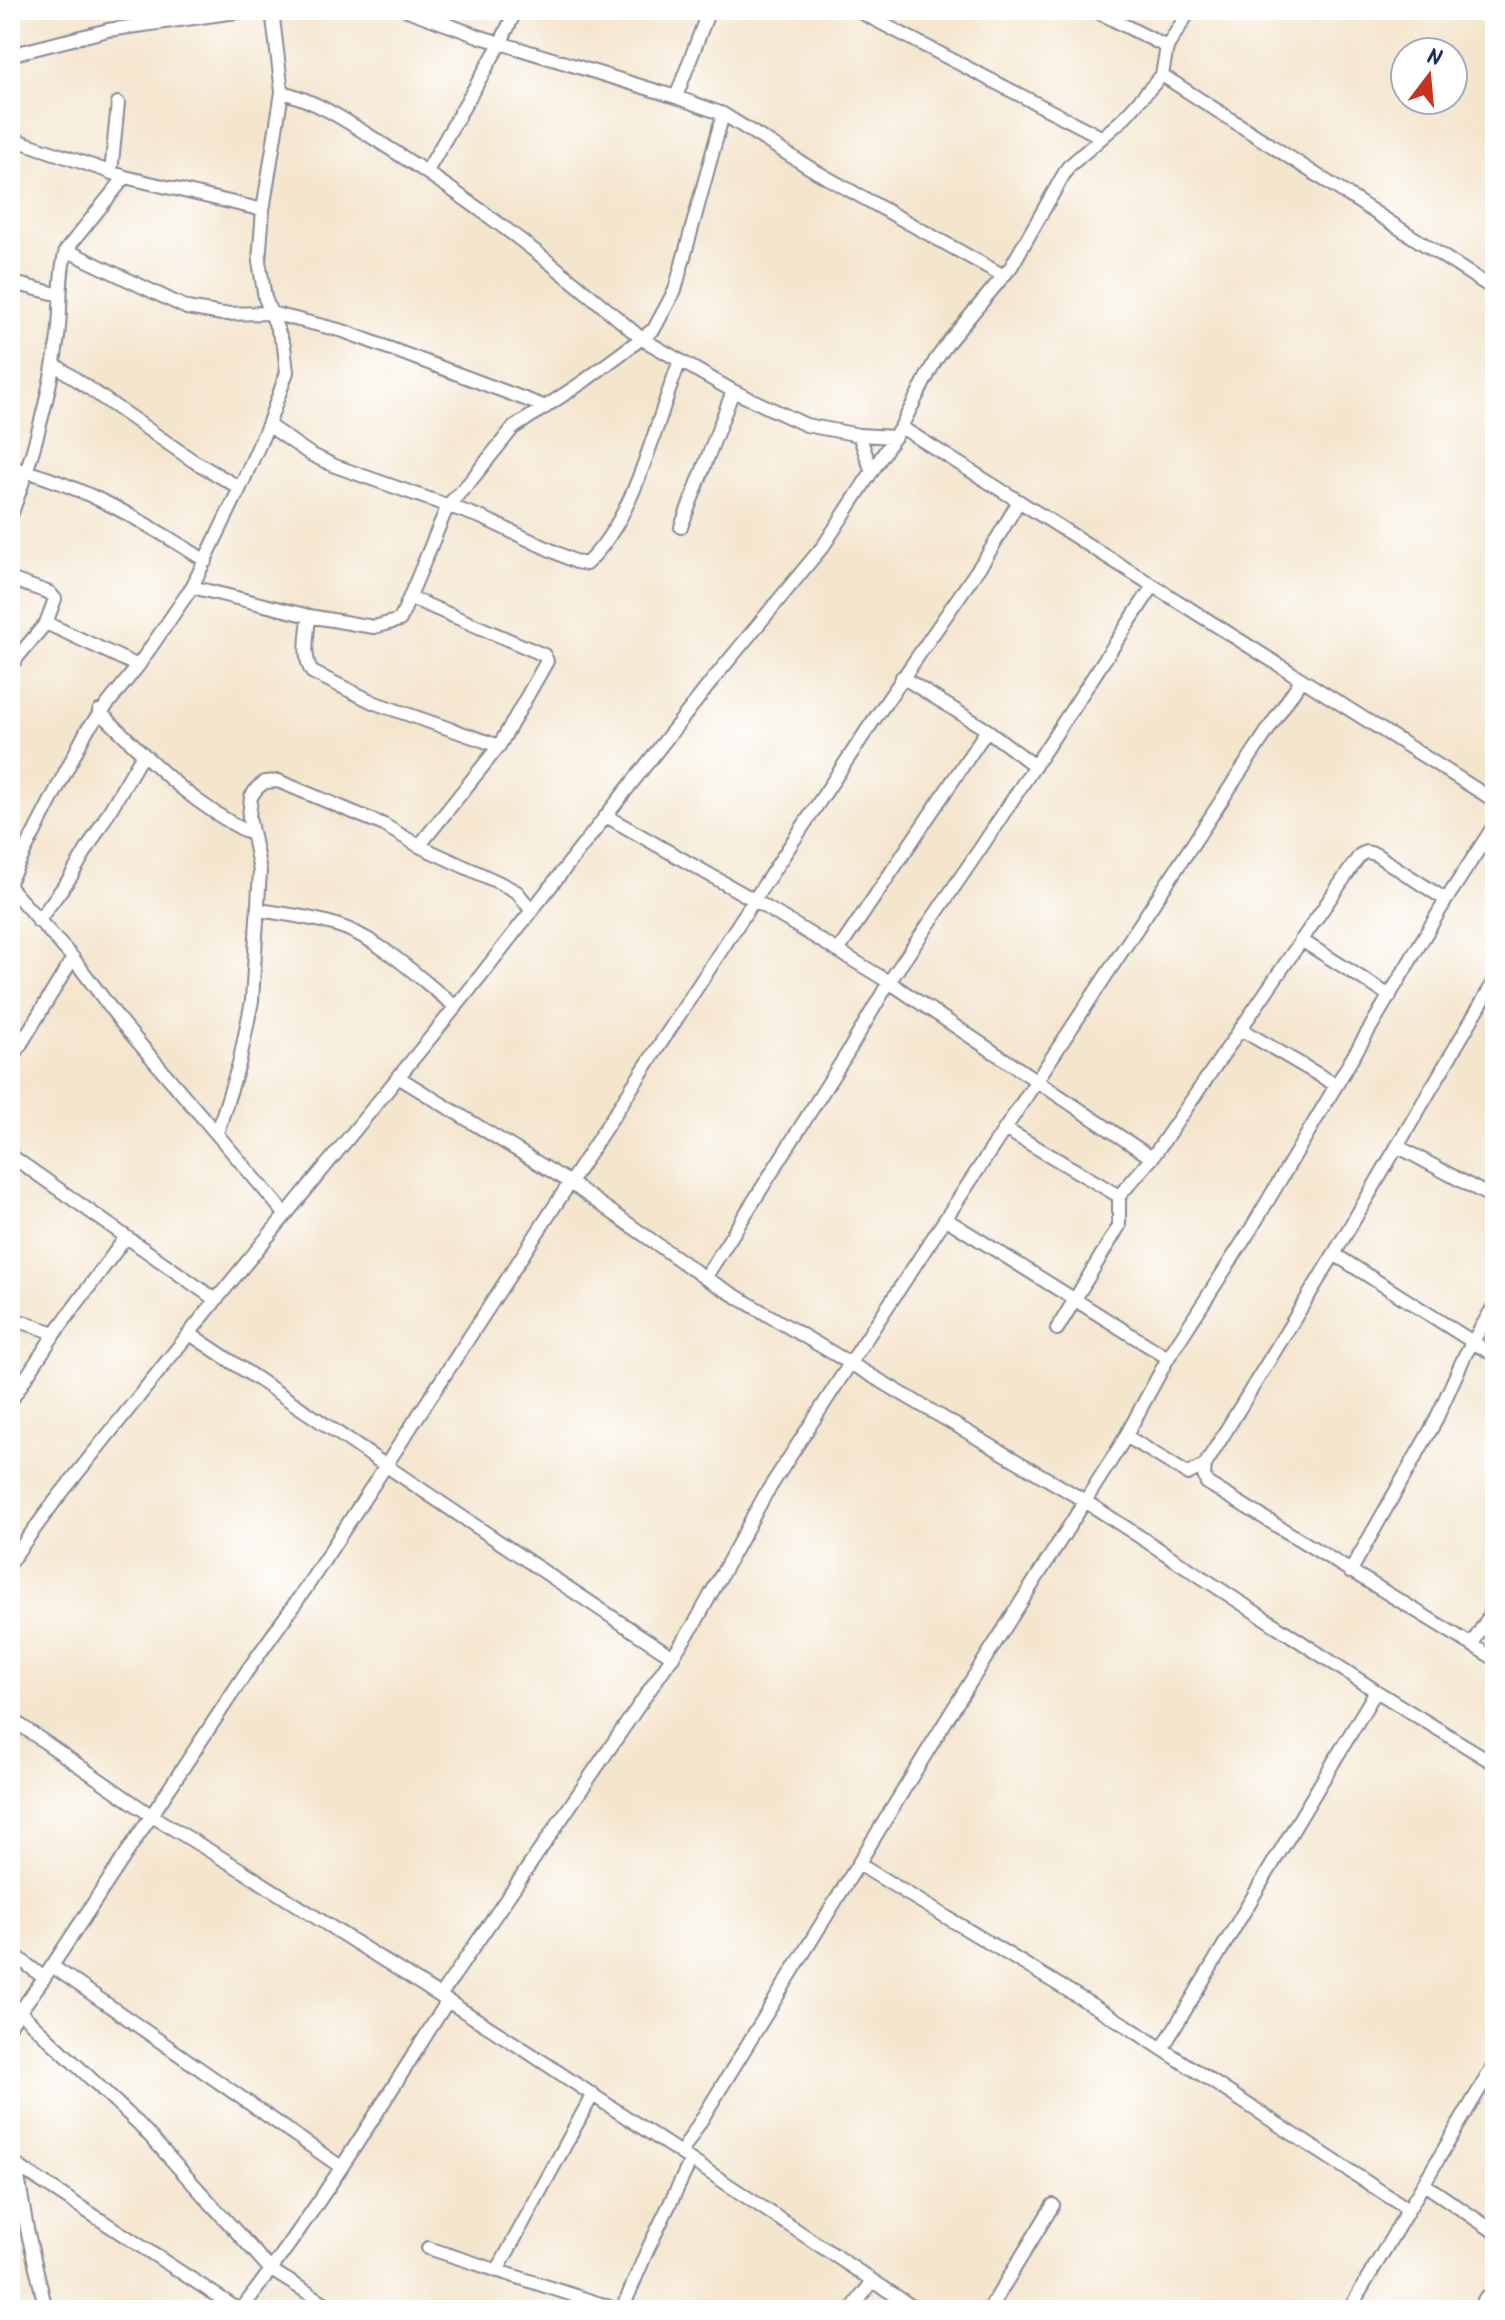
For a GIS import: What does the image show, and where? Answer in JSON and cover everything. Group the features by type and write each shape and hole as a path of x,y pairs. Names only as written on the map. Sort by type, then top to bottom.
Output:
{"street":[{"path":"10,880 75,749 99,711 138,666 192,587 268,425 287,372 284,346 265,298 259,261 263,210 282,92 272,10"},
{"path":"407,10 723,114 828,178 1004,276"},
{"path":"427,171 516,10"},
{"path":"676,97 709,10"},
{"path":"1094,10 1167,47"},
{"path":"10,1562 55,1501 456,1007 715,677 824,545 898,432 942,351 1004,276 1068,167 1122,120 1162,75 1167,47 1190,10"},
{"path":"10,55 108,30 241,11"},
{"path":"862,12 1101,137"},
{"path":"1162,75 1495,290"},
{"path":"282,92 307,98 427,171 550,262 642,339 733,391 806,425 859,435 898,432 1019,501 1495,801"},
{"path":"111,173 118,103"},
{"path":"192,587 309,616 374,627 400,620 448,505 513,428 654,329 675,290 723,114"},
{"path":"10,138 125,177 263,210"},
{"path":"10,518 28,471 54,364 66,250 125,177"},
{"path":"66,250 187,308 222,314 271,313 343,331 546,407"},
{"path":"10,282 60,295"},
{"path":"268,425 310,454 335,466 483,518 586,564 596,555 625,511 680,361"},
{"path":"54,364 192,460 240,488"},
{"path":"681,527 733,391"},
{"path":"859,435 872,472"},
{"path":"10,467 28,471 130,513 206,561"},
{"path":"10,2025 387,1465 754,900 902,677 987,556 1019,501"},
{"path":"10,579 54,595 46,623 10,666"},
{"path":"705,1278 889,982 1153,586"},
{"path":"411,598 546,658 499,746 419,846"},
{"path":"309,616 306,652 307,665 312,672 375,703 499,746"},
{"path":"46,623 138,666"},
{"path":"902,677 987,730 1035,766"},
{"path":"13,2163 240,2310 341,2167 444,1999 694,1625 765,1495 1301,680"},
{"path":"99,711 172,783 201,805 253,835"},
{"path":"838,951 987,730"},
{"path":"38,921 70,878 143,754"},
{"path":"217,1133 247,1032 260,871 249,817 251,797 265,782 278,781 384,825 419,846 517,892 532,911"},
{"path":"606,816 754,900 889,982 1152,1158"},
{"path":"428,2248 620,2310 686,2156 720,2086 1126,1436 1168,1358 1251,1229 1446,900 1495,824"},
{"path":"1057,1329 1119,1226 1119,1196 1152,1158 1360,855 1366,852 1375,854 1446,900"},
{"path":"10,888 73,958 121,1022 286,1215"},
{"path":"259,910 334,924 353,932 377,946 456,1007"},
{"path":"1301,940 1390,996"},
{"path":"10,1062 73,958"},
{"path":"1495,980 1334,1254 1205,1465 1204,1475 1207,1483 1495,1659"},
{"path":"1242,1030 1336,1085"},
{"path":"398,1077 569,1182 705,1278 1085,1501 1376,1691 1495,1764"},
{"path":"1005,1129 1119,1196"},
{"path":"1397,1146 1495,1199"},
{"path":"10,1155 216,1300"},
{"path":"946,1219 1168,1358"},
{"path":"10,1402 55,1333 126,1237"},
{"path":"1334,1254 1495,1356"},
{"path":"1350,1572 1434,1424 1472,1342 1495,1304"},
{"path":"10,1318 55,1333"},
{"path":"190,1334 673,1657"},
{"path":"1126,1436 1188,1474 1205,1465"},
{"path":"1472,1644 1495,1607"},
{"path":"1162,2049 1376,1691"},
{"path":"10,1718 152,1816 255,1878 593,2094 917,2310"},
{"path":"860,1865 1162,2049 1408,2209"},
{"path":"10,1951 44,1978"},
{"path":"52,1966 341,2167"},
{"path":"20,2012 139,2124 271,2270 336,2310"},
{"path":"1349,2310 1495,2063"},
{"path":"497,2271 593,2094"},
{"path":"13,2163 46,2310"},
{"path":"1424,2184 1495,2232"},
{"path":"989,2310 1053,2205"},
{"path":"851,2310 873,2281"},
{"path":"1478,2310 1486,2297"}]}
